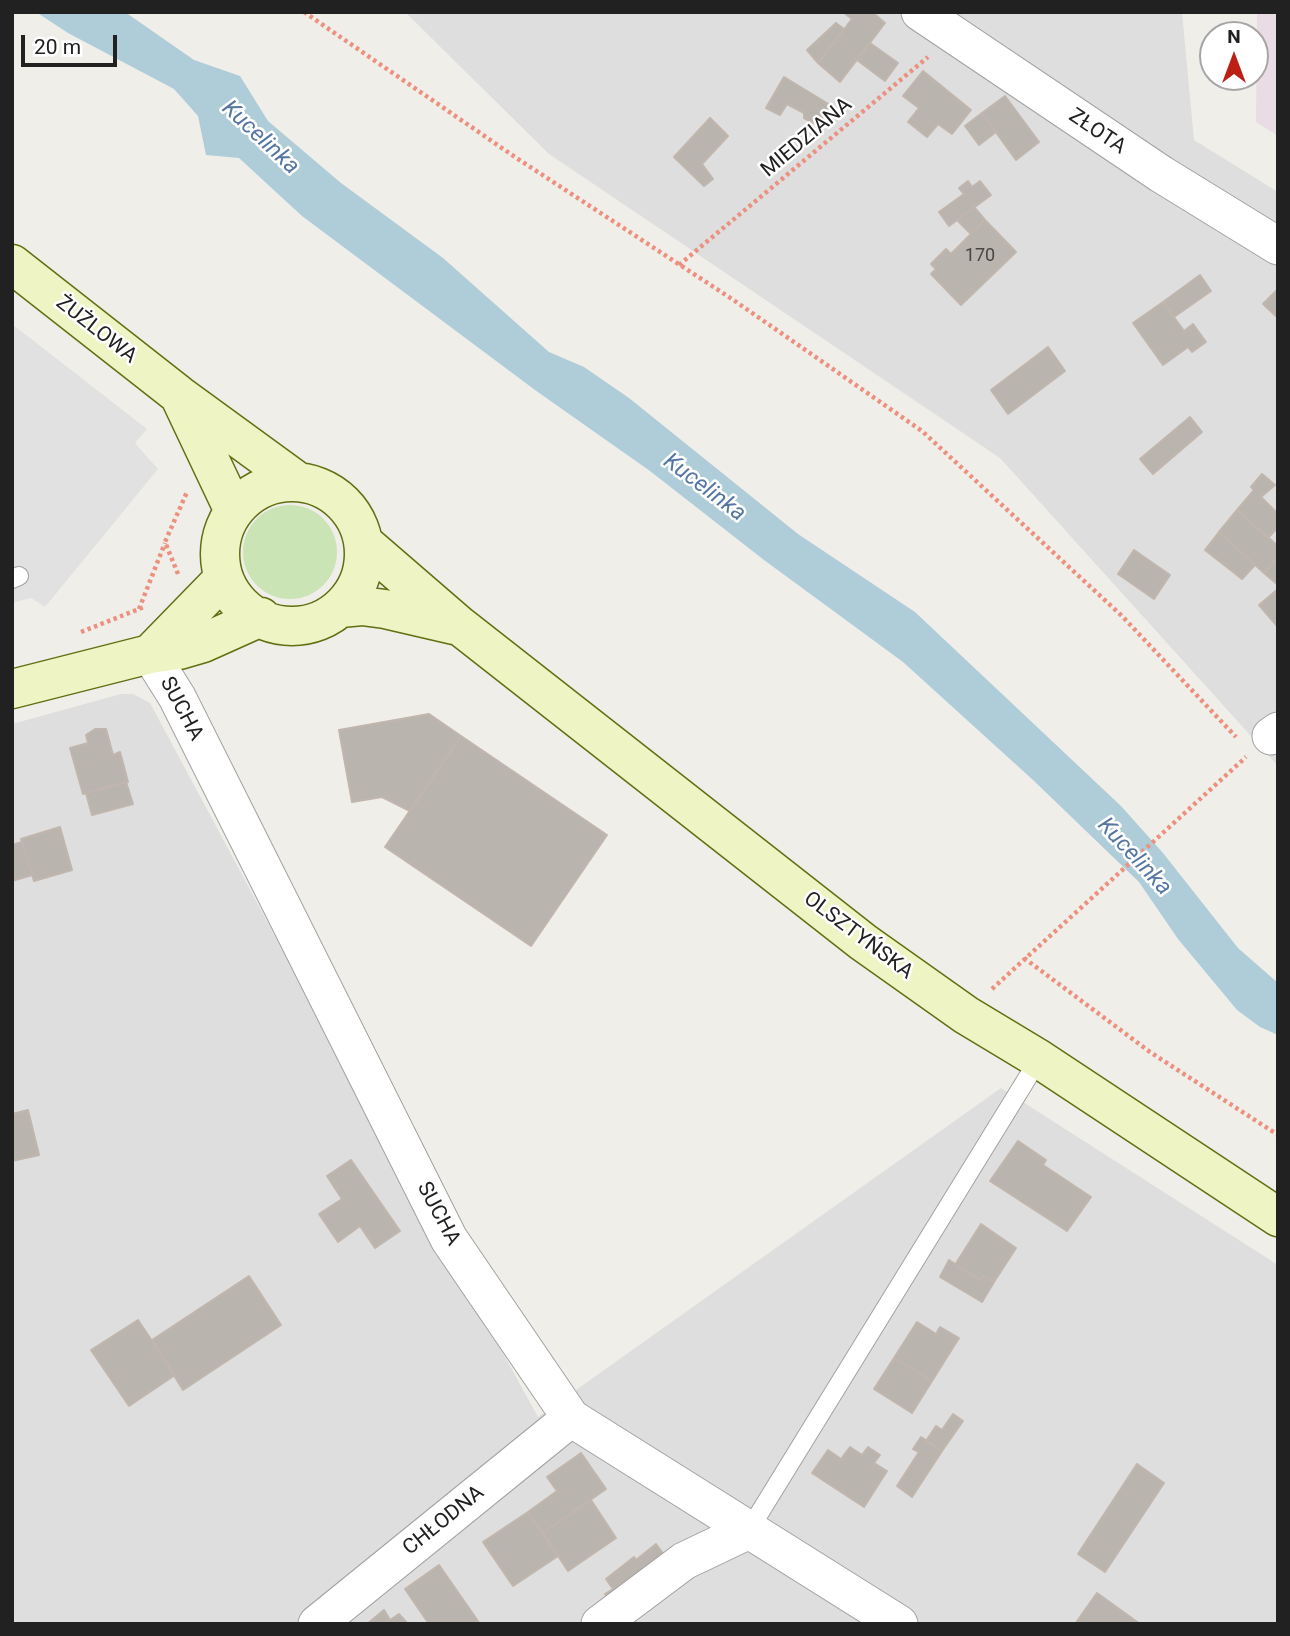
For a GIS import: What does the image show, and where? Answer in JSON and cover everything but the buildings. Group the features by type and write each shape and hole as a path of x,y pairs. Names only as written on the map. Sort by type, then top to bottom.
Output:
{"street":[{"name":"ZŁOTA","path":"920,12 1161,174 1278,246"},
{"name":"ŻUŻLOWA","path":"12,264 179,395 297,481"},
{"name":"ŻUŻLOWA","path":"179,395 234,511"},
{"path":"12,689 150,653 179,650 270,628 274,623 297,625 320,620 332,621 355,589 363,567 364,543 356,520 341,501 321,487 297,481 273,484 251,494 234,511 223,533 219,555 224,578 235,598 270,628"},
{"name":"OLSZTYŃSKA","path":"364,543 460,626 833,918 966,1014 1278,1217"},
{"path":"150,653 224,578"},
{"name":"OLSZTYŃSKA","path":"332,621 362,606 460,626"},
{"name":"SUCHA","path":"150,653 177,697 449,1239 571,1418 899,1624"},
{"name":"CHŁODNA","path":"317,1624 571,1418"},
{"path":"600,1624 684,1561 749,1530"}],"lane":[{"path":"749,1530 1039,1059"}],"path":[{"path":"304,12 922,431 1122,616 1264,737"},
{"name":"MIEDZIANA","path":"680,265 954,35"},
{"path":"139,609 191,481"},
{"path":"165,542 178,576"},
{"path":"80,632 149,605"},
{"path":"270,628 307,638 332,621"},
{"path":"966,1014 1239,763"},
{"path":"1024,958 1150,1052 1278,1135"}],"shaded area":[{"path":"405,12 1182,12 1194,140 1278,192 1278,766 1000,458 549,154"},
{"path":"1257,12 1278,12 1278,136 1256,122 1256,91 1269,91 1269,21 1257,21"},
{"path":"12,324 147,429 135,443 158,469 45,607 31,598 12,603"},
{"path":"121,694 133,694 150,703 538,1417 1001,1088 1278,1265 1278,1624 12,1624 12,724"}],"green space":[{"path":"290,505 308,508 324,518 334,534 337,552 334,570 324,586 308,596 290,599 272,596 256,586 246,570 243,552 246,534 256,518 272,508"}],"water":[{"name":"Kucelinka","path":"36,12 125,12 194,60 240,76 268,121 341,183 443,258 549,352 584,367 629,398 798,534 915,612 1121,806 1163,853 1238,948 1278,983 1278,1035 1260,1027 1237,1010 1178,939 1139,882 1033,780 903,662 764,560 650,471 535,390 302,216 239,158 206,155 198,116 174,89 68,33"}]}
